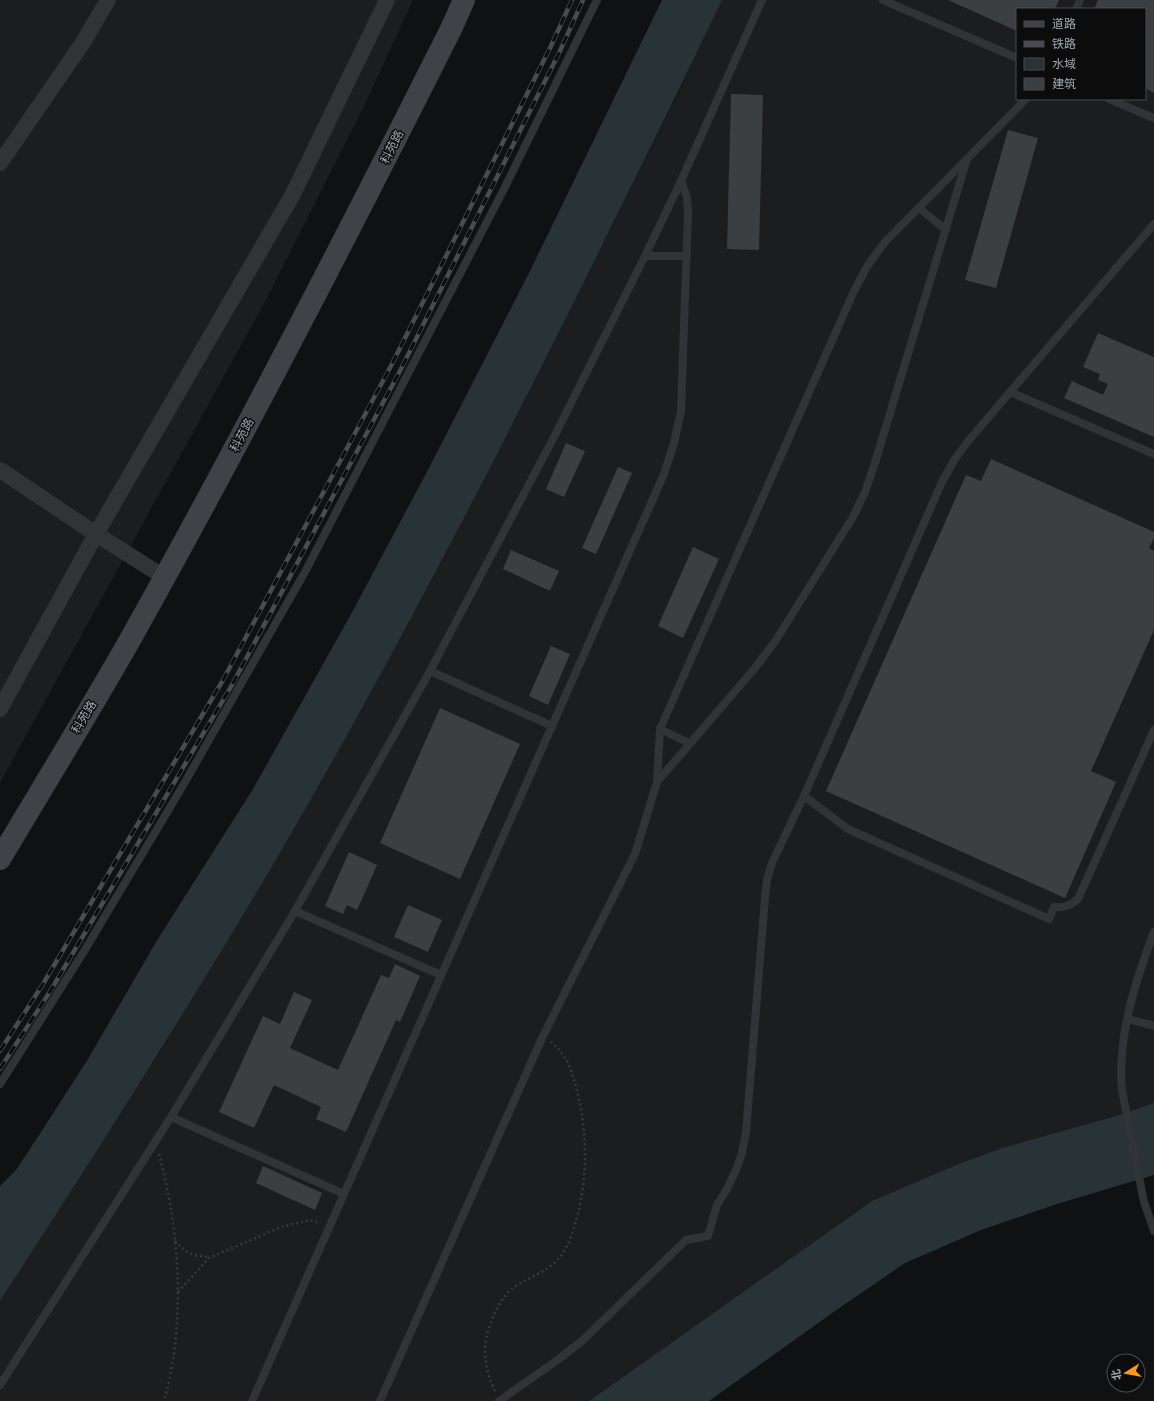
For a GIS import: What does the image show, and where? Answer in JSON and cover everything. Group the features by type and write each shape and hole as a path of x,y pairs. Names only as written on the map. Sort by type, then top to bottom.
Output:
{"street":[{"path":"0,162 82,44 108,0"},
{"path":"0,709 96,534 293,194 387,0"},
{"name":"科苑路","path":"0,859 126,646 159,573 236,419 334,232 439,23 449,0"},
{"name":"科苑路","path":"0,832 118,633 159,573 244,432 349,232 451,29 464,0"},
{"path":"0,470 96,534 159,573"}],"lane":[{"path":"0,1084 87,946 181,789 305,572 503,191 597,0"},
{"path":"0,1385 171,1116 295,911 430,672 554,437 645,256 762,0"},
{"path":"883,0 1016,58"},
{"path":"380,1401 543,1036 635,854 657,782 660,729 854,291 868,265 885,242 1025,100"},
{"path":"1111,100 1154,118"},
{"path":"657,782 689,743 756,668 776,640 853,517 865,492 874,466 967,159"},
{"path":"252,1401 664,474 674,443 681,411 688,213 681,180"},
{"path":"919,208 945,229"},
{"path":"498,1398 559,1359 583,1340 686,1240 708,1236 717,1204 727,1189 736,1170 742,1153 746,1132 767,880 772,863 804,796 942,482 955,459 969,440 1154,224"},
{"path":"645,256 687,256"},
{"path":"1010,392 1154,454"},
{"path":"430,672 552,726"},
{"path":"660,729 689,743"},
{"path":"804,796 848,829 1049,919 1054,907 1064,908 1071,905 1078,899 1154,730"},
{"path":"295,911 441,975"},
{"path":"1154,932 1141,968 1128,1019 1121,1075 1122,1092 1144,1202 1154,1231"},
{"path":"1128,1019 1154,1026"},
{"path":"171,1116 344,1194"}],"path":[{"path":"498,1398 486,1366 485,1352 487,1336 495,1313 502,1299 512,1289 549,1268 560,1257 569,1242 579,1211 585,1179 583,1127 578,1096 572,1073 566,1059 557,1047 543,1036"},
{"path":"155,1141 168,1194 174,1240 178,1292 173,1356 164,1401"},
{"path":"178,1292 209,1258 266,1233 302,1221 315,1221 330,1226"},
{"path":"174,1240 191,1255 209,1258"}],"shaded area":[{"path":"0,0 413,0 365,104 266,300 0,783"},
{"path":"722,0 1154,0 1154,1105 981,1155 872,1201 589,1401 0,1401 0,1301 159,1053 251,901 340,748 440,565 535,380 675,99"}],"water":[{"path":"662,0 722,0 525,399 435,574 373,689 301,817 218,957 132,1096 0,1301 0,1186 16,1170 88,1059 156,942 253,789 350,616 430,466 530,271"},
{"path":"1154,1103 1154,1175 1057,1204 981,1230 905,1263 709,1401 589,1401 872,1201 961,1163 1002,1148 1126,1113"}],"building":[{"path":"948,0 1059,0 1055,8 1016,8 1016,31"},
{"path":"1098,0 1154,0 1154,93 1146,89 1146,8 1094,8"},
{"path":"731,94 763,95 759,250 727,249"},
{"path":"1008,130 1038,138 996,288 965,280"},
{"path":"1098,333 1154,357 1154,437 1064,398 1072,381 1103,395 1108,384 1098,380 1100,374 1083,367"},
{"path":"566,443 585,451 564,497 546,489"},
{"path":"991,459 1154,532 1154,538 1149,548 1154,551 1154,630 1091,771 1116,782 1065,898 826,791 966,475 981,481"},
{"path":"618,467 632,473 596,554 582,548"},
{"path":"693,547 719,559 683,638 658,626"},
{"path":"511,550 559,571 550,591 503,569"},
{"path":"551,646 570,654 548,705 529,696"},
{"path":"440,708 520,744 460,879 380,843"},
{"path":"349,852 377,865 357,910 347,905 343,914 325,906"},
{"path":"408,905 442,920 428,952 394,937"},
{"path":"395,964 420,976 400,1022 396,1020 346,1132 316,1119 321,1107 274,1085 254,1128 219,1112 263,1016 280,1024 294,992 312,1000 290,1048 338,1070 381,975 389,978"},
{"path":"263,1166 322,1193 315,1210 256,1183"}],"railway":[{"path":"0,1051 43,984 223,680 392,364 551,46 572,0"},
{"path":"0,1069 51,990 232,685 401,369 560,51 583,0"}]}
